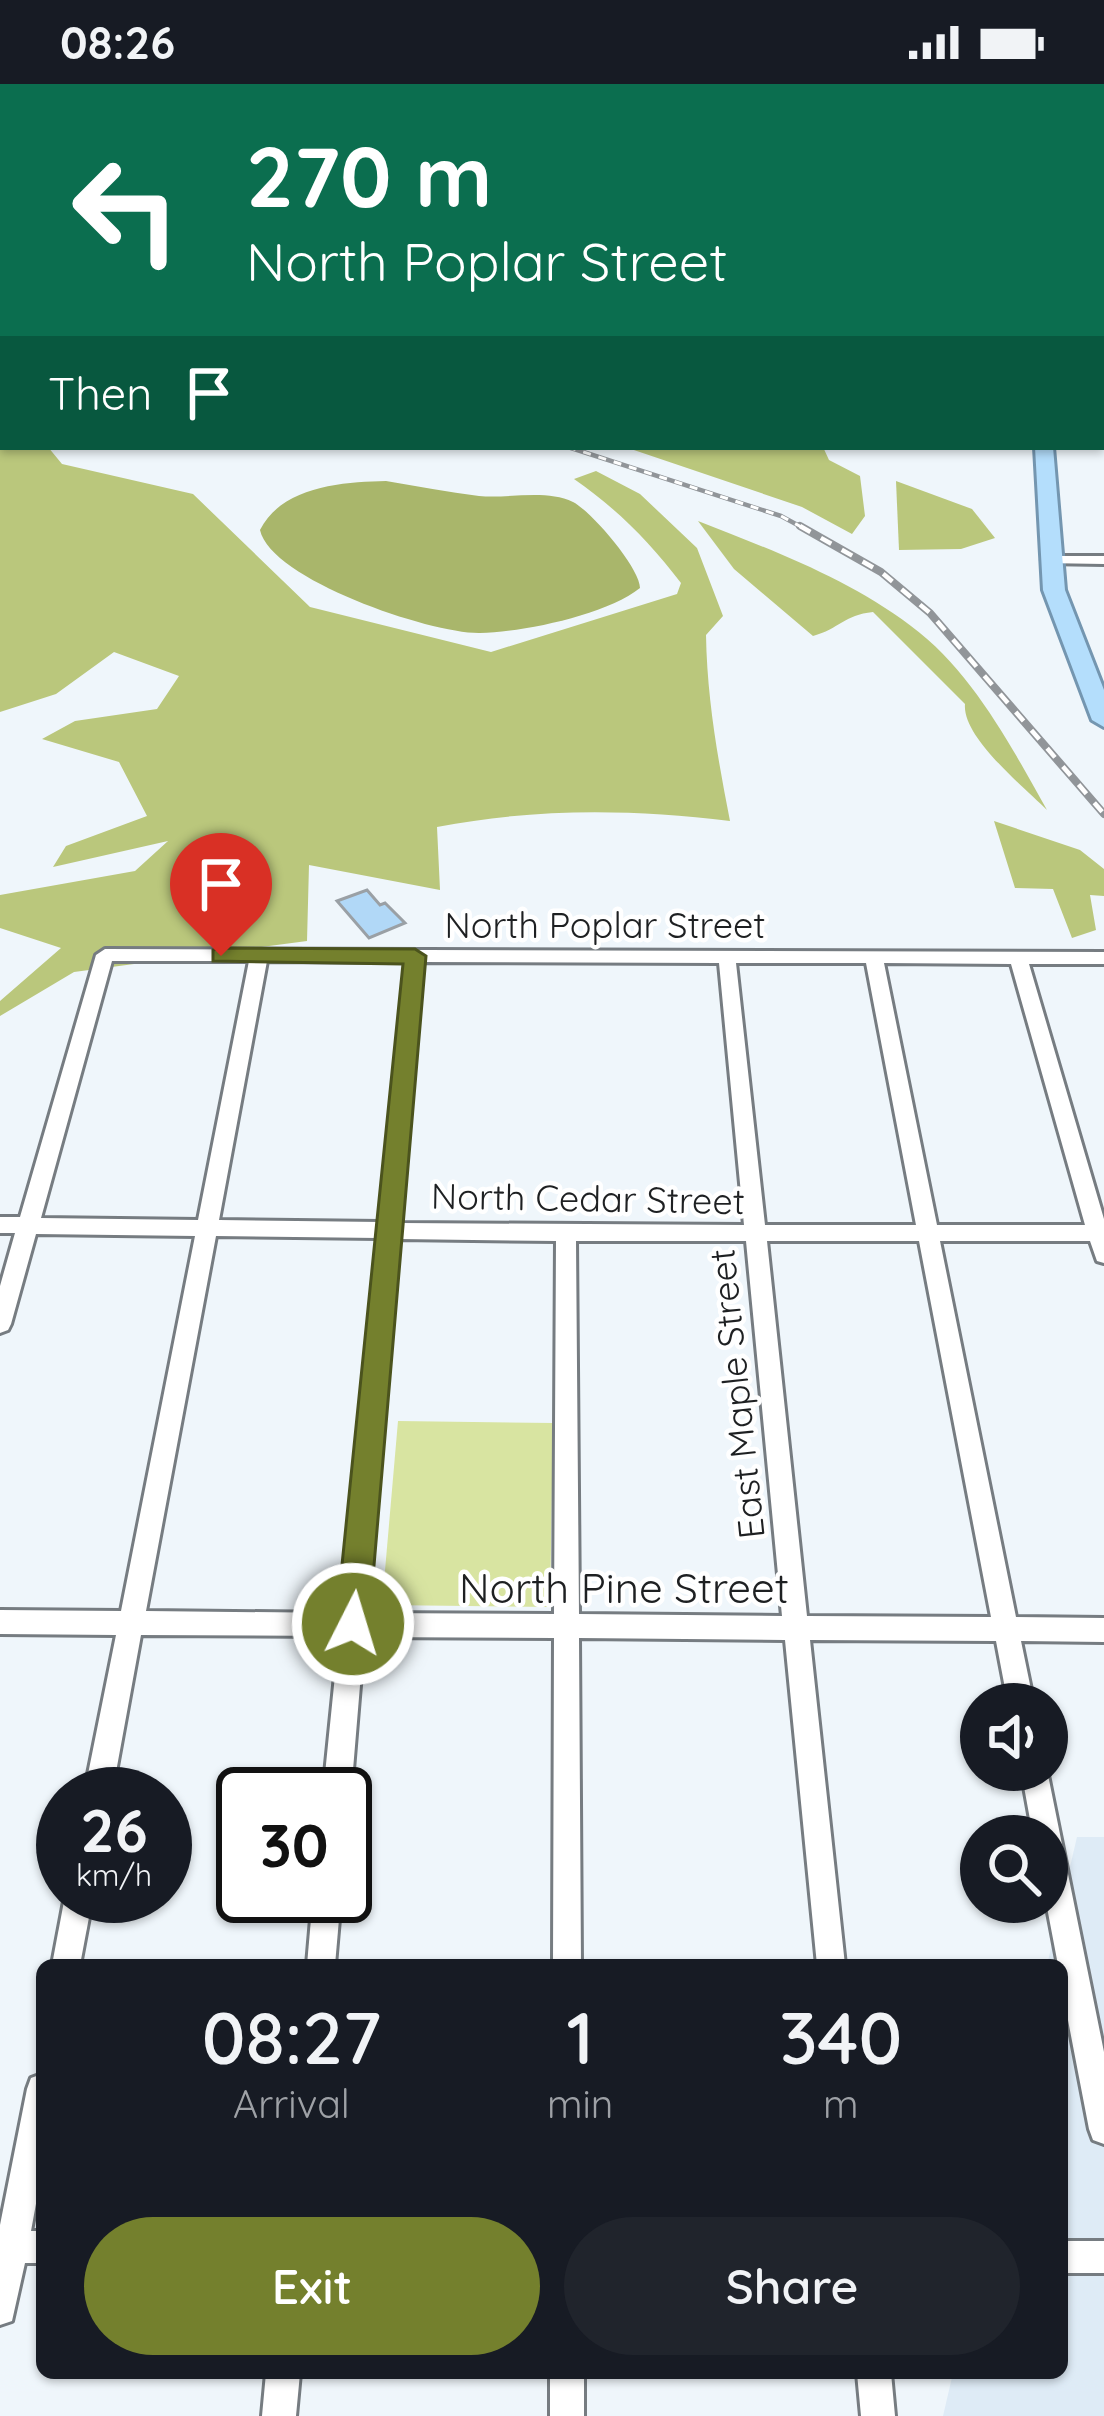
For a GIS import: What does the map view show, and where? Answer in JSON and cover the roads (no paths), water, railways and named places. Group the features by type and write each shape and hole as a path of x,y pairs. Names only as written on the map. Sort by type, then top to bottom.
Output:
{"highway":[{"path":"1044,450 1048,560 1054,590 1104,720"}],"street":[{"path":"1048,560 1104,560"},
{"name":"North Poplar Street","path":"30,1225 105,955 1104,958"},
{"path":"103,1767 259,956"},
{"path":"340,1767 415,956"},
{"name":"East Maple Street","path":"727,958 830,1959"},
{"path":"874,959 1017,1683"},
{"path":"1019,959 1102,1240"},
{"name":"North Cedar Street","path":"0,1225 928,1233 1102,1240"},
{"path":"0,1324 30,1225"},
{"path":"566,1233 567,1959"},
{"name":"North Pine Street","path":"0,1622 1104,1630"},
{"path":"1038,1791 1104,2129"},
{"path":"67,1959 74,1923"},
{"path":"322,1959 325,1923"},
{"path":"0,2309 18,2247 36,2128"},
{"path":"1068,2257 1104,2257"},
{"path":"279,2416 282,2379"},
{"path":"567,2379 568,2416"},
{"path":"875,2379 878,2416"}],"railway":[{"path":"577,450 781,516 805,529"},
{"path":"800,526 881,572 930,613 1104,814"}]}
